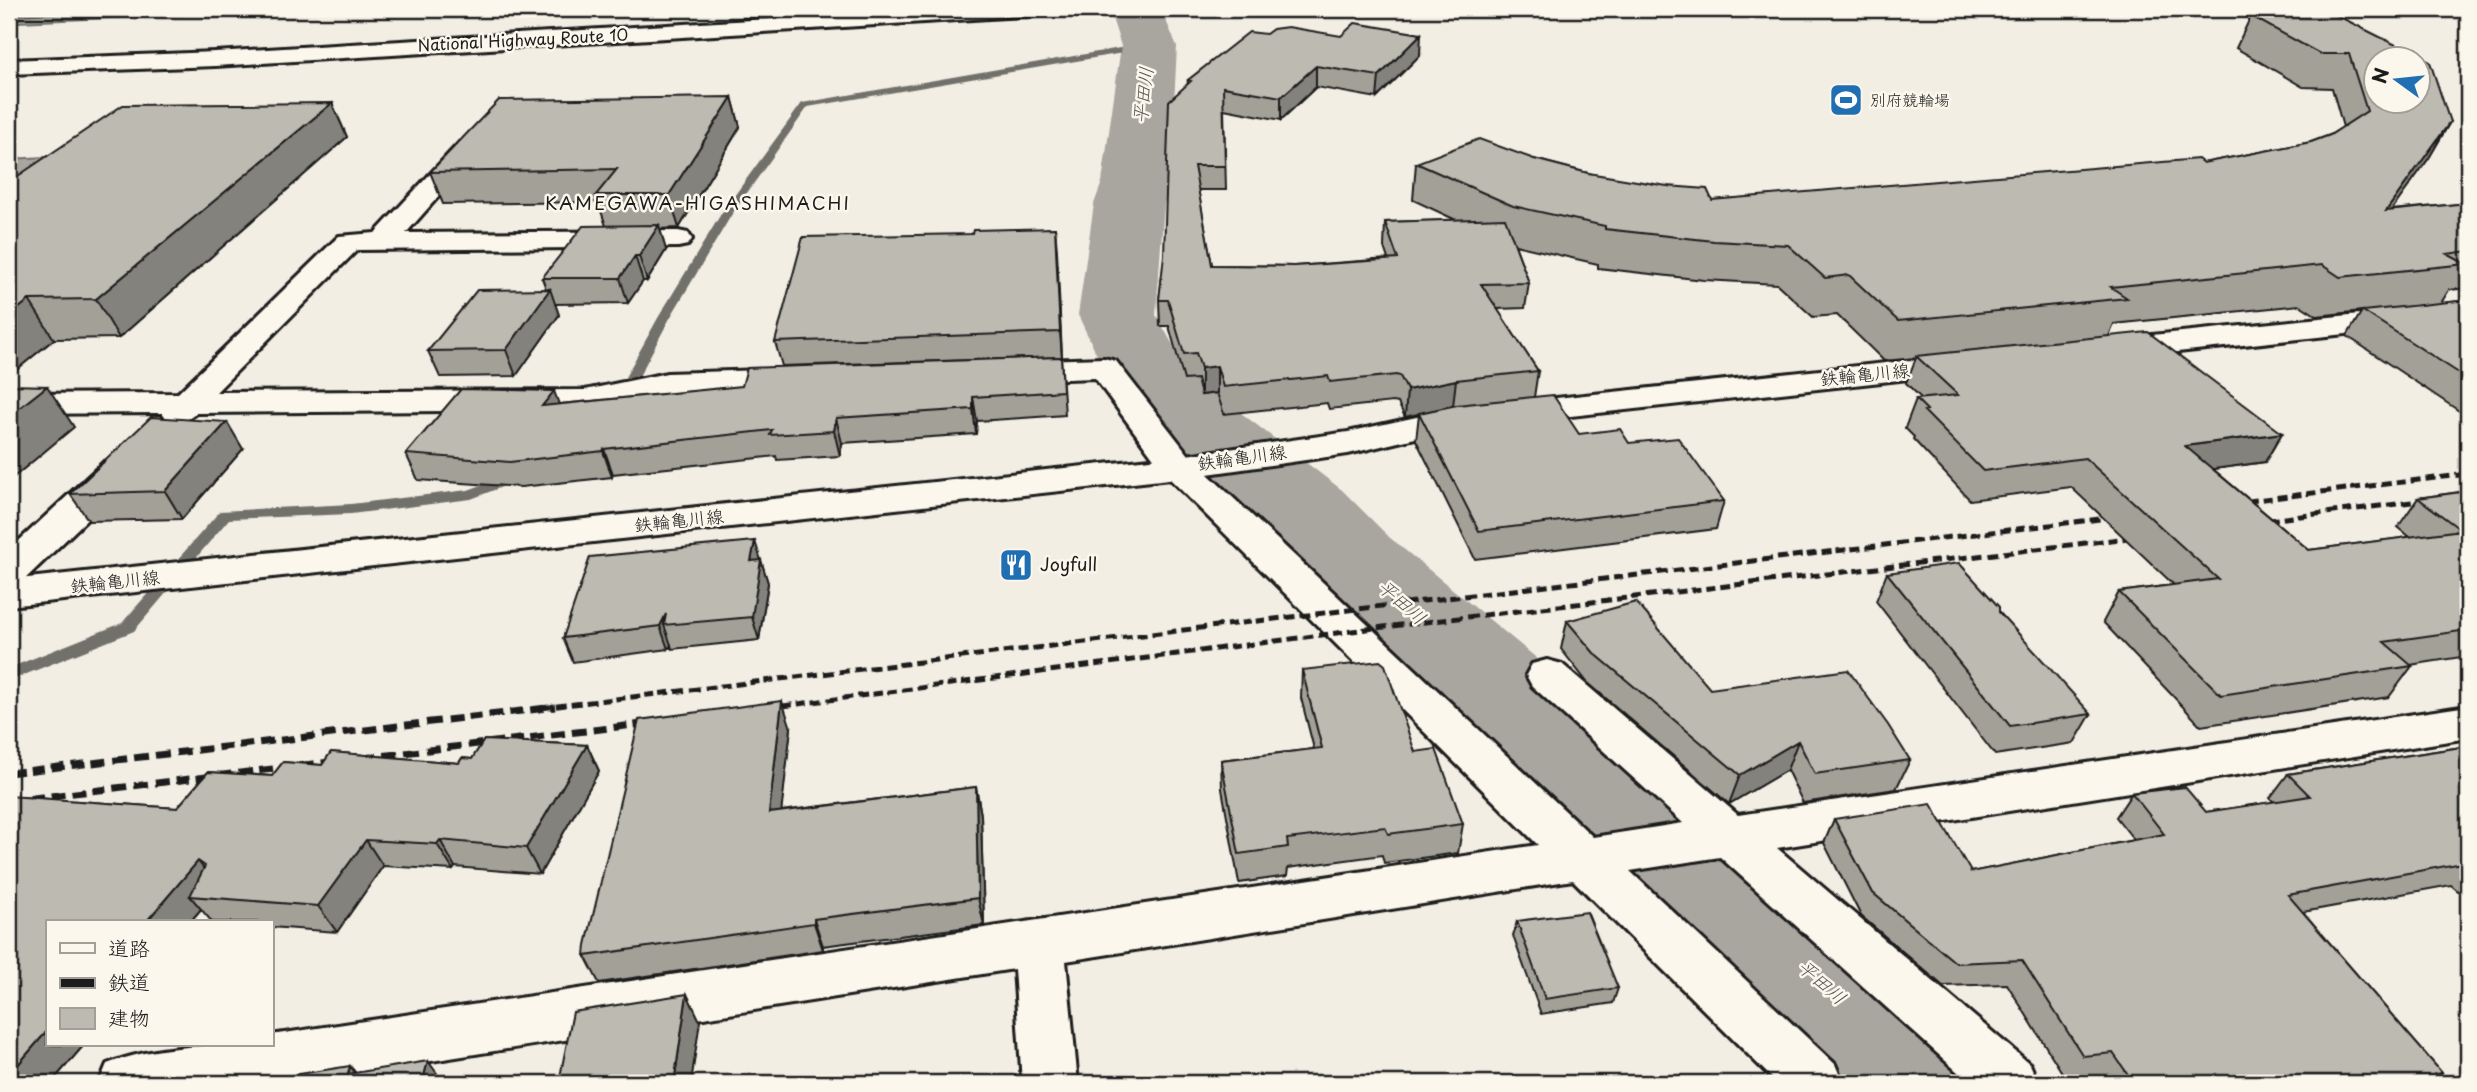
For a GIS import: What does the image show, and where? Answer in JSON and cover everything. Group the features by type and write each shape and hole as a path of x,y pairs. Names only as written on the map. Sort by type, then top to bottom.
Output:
{"main road":[{"name":"National Highway Route 10","path":"9,49 255,40 773,9"},
{"name":"National Highway Route 10","path":"9,67 215,59 1037,9"},
{"path":"383,242 470,146"},
{"path":"9,572 188,402 349,242 678,239"},
{"path":"2468,312 2087,363 2468,333"},
{"path":"982,372 1104,368 1189,465 1584,858 1815,1083"},
{"name":"鉄輪亀川線","path":"9,593 1189,465 1348,443 1461,441 1990,373"},
{"path":"9,404 585,400 667,383 831,377"},
{"path":"1547,675 2010,1083"},
{"path":"127,1083 2468,722"},
{"path":"1038,944 1050,1083"}],"water":[{"path":"9,9 317,9 9,22"},
{"path":"69,156 9,196 9,159"}],"building":[{"path":"2326,10 2398,46 2362,46 2362,95 2349,54 2320,54 2251,16"},
{"path":"1355,23 1421,34 1379,76 1316,66 1281,97 1223,87 1225,166 1194,166 1212,265 1294,266 1398,259 1385,222 1505,218 1529,283 1481,284 1538,371 1456,380 1407,390 1400,376 1396,375 1330,382 1328,376 1223,387 1217,366 1201,368 1196,353 1184,354 1168,300 1159,300 1164,255 1169,101 1191,81 1188,80 1249,32 1266,34 1273,29 1288,27 1341,36"},
{"path":"2432,68 2450,122 2386,211 2468,203 2468,251 2447,254 2466,264 2340,277 2322,265 2111,287 2127,298 1898,321 1849,275 1825,278 1788,245 1714,241 1605,229 1605,226 1513,206 1416,163 1479,139 1534,159 1588,173 1667,186 1707,189 1712,200 2198,159 2203,163 2311,142 2330,135 2362,114 2432,116"},
{"path":"732,97 669,195 596,195 617,169 430,172 499,100"},
{"path":"332,103 96,299 29,300 9,316 9,182 123,105"},
{"path":"659,225 639,256 635,256 620,278 542,278 583,226"},
{"path":"1055,228 1060,332 775,342 803,237 972,234 973,230"},
{"path":"550,289 506,350 428,351 477,290"},
{"path":"2468,300 2468,379 2363,311"},
{"path":"2148,332 2282,433 2185,446 2309,550 2461,530 2418,498 2468,491 2468,630 2384,642 2412,666 2221,695 2119,592 2218,579 2085,458 1983,471 1924,411 1927,410 1916,399 1958,395 1916,356"},
{"path":"1061,357 1063,391 973,397 973,409 836,418 834,431 770,435 772,430 510,462 406,454 461,389 554,391 542,406 742,386 747,368"},
{"path":"9,385 47,386 9,416"},
{"path":"1553,395 1579,434 1620,429 1629,443 1678,438 1724,501 1479,531 1419,413 1457,405"},
{"path":"151,417 227,422 165,491 70,494"},
{"path":"755,541 751,561 761,560 752,617 664,625 666,614 660,626 563,638 590,557"},
{"path":"1959,563 1999,607 1999,612 2091,714 2010,726 1887,573"},
{"path":"1636,602 1710,689 1848,670 1910,760 1815,774 1798,741 1740,775 1594,653 1567,621"},
{"path":"1380,661 1385,665 1415,752 1436,749 1463,824 1388,834 1385,827 1287,839 1288,847 1239,854 1221,760 1322,748 1302,670"},
{"path":"782,701 769,813 976,787 978,898 814,919 814,923 585,956 639,720"},
{"path":"484,740 587,745 526,848 440,840 437,844 366,840 318,906 190,896 205,866 198,861 148,920 46,920 46,1032 9,1075 9,796 177,808 208,772 272,776 283,762 322,765 331,752 459,763 462,758 472,759"},
{"path":"2468,746 2468,862 2288,895 2442,1073 2435,1074 2442,1083 2236,1083 2231,1076 2177,1083 2134,1083 2113,1053 2083,1056 2022,960 1956,963 1873,893 1834,819 1931,804 1971,872 2164,834 2132,793 2185,787 2206,812 2310,796 2288,774"},
{"path":"1587,912 1618,988 1545,999 1517,921"},
{"path":"687,994 674,1083 521,1083 560,1077 573,1012"},
{"path":"428,1061 422,1083 243,1083 350,1066 348,1074"}],"waterway":[{"name":"平田川","path":"1135,9 1149,46 1136,182 1129,204 1117,315 1146,370 1173,402 1308,511 1354,560 1527,712 1573,762 1936,1083"},
{"path":"620,399 664,318 727,214 805,105 1149,46"},
{"path":"9,675 128,627 225,514 351,509 471,494 512,478"}],"railway":[{"path":"2232,503 2468,474"},
{"path":"2253,522 2468,495"},
{"path":"541,708 2124,516"},
{"path":"768,708 1367,629 2145,536"},
{"path":"9,773 555,707"},
{"path":"763,709 781,707"},
{"path":"9,801 659,722"}],"place":[{"name":"別府競輪場","path":"1846,100"},
{"name":"Joyfull","path":"1016,565"}],"district":[{"name":"KAMEGAWA-HIGASHIMACHI","path":"698,204"}]}
